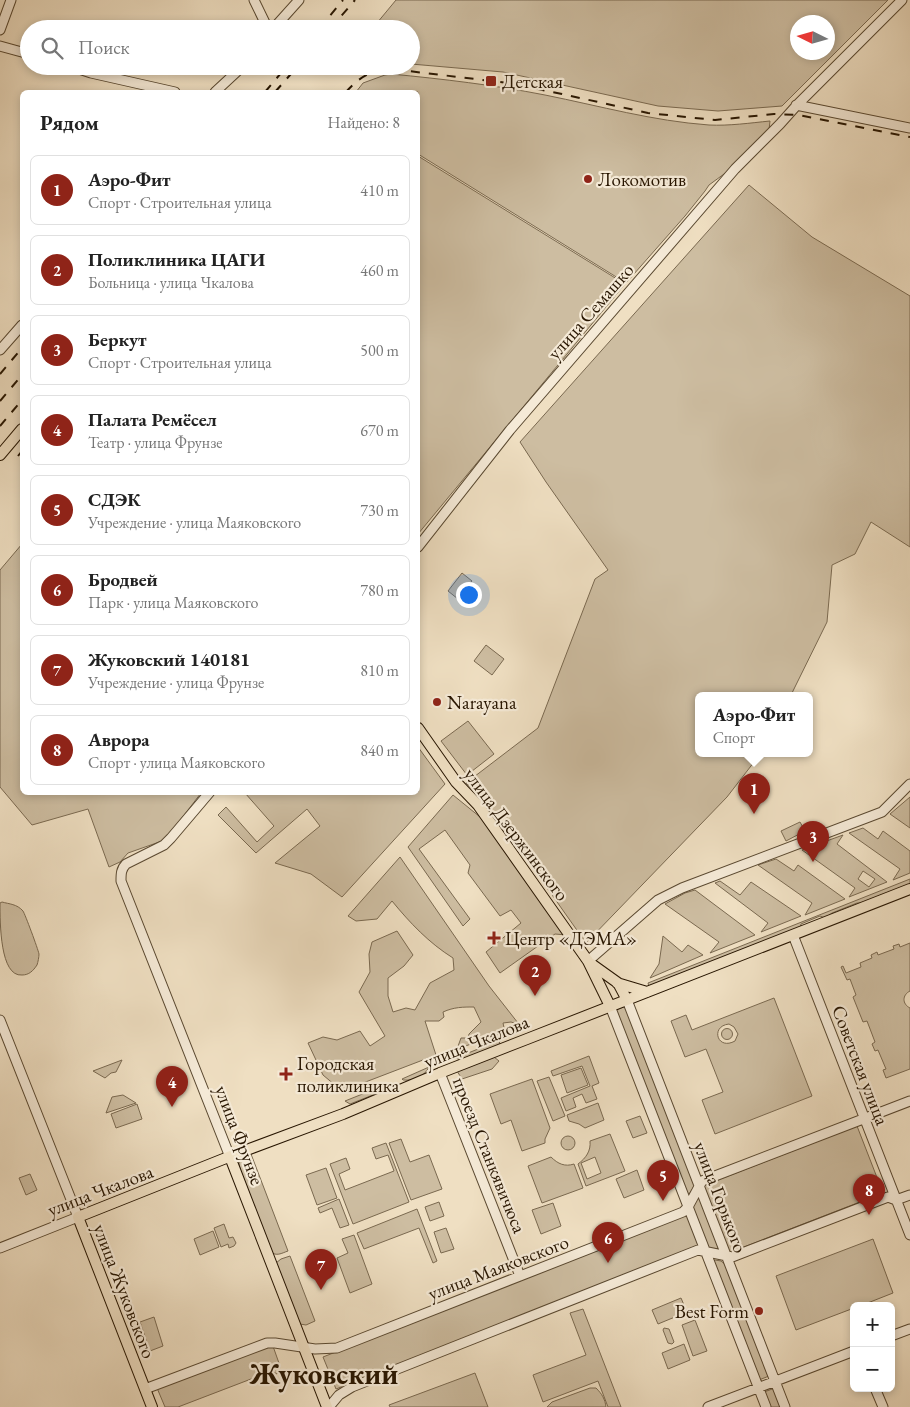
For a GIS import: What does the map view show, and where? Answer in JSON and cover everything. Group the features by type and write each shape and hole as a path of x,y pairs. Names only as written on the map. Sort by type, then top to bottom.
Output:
{"main road":[{"path":"0,455 20,431"},
{"name":"улица Дзержинского","path":"420,731 456,782 478,804 588,961 610,1006"},
{"name":"улица Чкалова","path":"78,1218 230,1156 344,1114 440,1073 910,890"},
{"name":"улица Дзержинского","path":"588,961 618,983 647,992"},
{"path":"603,992 607,984 618,983"},
{"name":"улица Дзержинского","path":"618,983 627,1000"},
{"name":"улица Фрунзе","path":"230,1156 328,1407"},
{"name":"улица Жуковского","path":"78,1218 152,1407"}],"street":[{"path":"0,30 11,0"},
{"path":"254,0 264,20"},
{"path":"281,20 299,0"},
{"name":"улица Семашко","path":"420,544 510,430 734,169 902,0"},
{"path":"0,46 20,52"},
{"path":"100,75 166,90"},
{"path":"218,90 234,75"},
{"path":"796,105 910,128"},
{"path":"1,348 20,327"},
{"path":"588,961 658,900 682,888 882,812 910,784"},
{"name":"улица Фрунзе","path":"207,795 171,838 164,844 126,864 122,868 121,875 230,1156"},
{"name":"Советская улица","path":"793,935 910,1235"},
{"name":"улица Горького","path":"627,1000 785,1407"},
{"name":"улица Горького","path":"610,1006 766,1407"},
{"name":"улица Жуковского","path":"0,1020 78,1218"},
{"name":"проезд Станкявичюса","path":"440,1073 520,1276"},
{"path":"688,1207 702,1181 910,1101"},
{"path":"328,1407 340,1395 352,1387 698,1250 732,1257 888,1197 896,1200 910,1195"},
{"name":"улица Маяковского","path":"145,1390 267,1343 321,1350 337,1348 683,1212 688,1207"},
{"name":"улица Чкалова","path":"0,1248 78,1218"},
{"path":"895,1335 910,1329"},
{"path":"708,1407 850,1353"},
{"path":"877,1392 883,1407"}],"shaded area":[{"path":"396,0 888,0 835,53 835,15 790,15 790,60 828,60 782,106 718,111 658,106 503,72 420,65 420,20 379,20"},
{"name":"Локомотив","path":"385,75 401,75 507,88 647,117 688,123 724,125 770,121 769,130 724,174 709,185 685,216 626,283 420,155 420,90 358,90 363,83"},
{"path":"420,157 625,284 420,532"},
{"path":"749,185 812,237 910,296 910,547 871,522 855,554 832,565 827,622 792,692 695,692 695,757 758,757 727,797 586,943 490,807 491,805 480,791 477,793 466,783 538,728 595,579 608,570 520,442"},
{"path":"20,546 20,795 199,795 165,840 128,853 120,862 109,867 88,809 32,825 0,787 0,570"},
{"path":"462,573 472,581 458,599 448,591"},
{"path":"486,645 504,659 492,675 474,661"},
{"path":"468,721 494,754 467,775 441,741"},
{"path":"420,750 445,784 342,897 311,874 275,863 320,826 307,809 256,853 218,815 226,807 257,842 274,826 247,795 420,795"},
{"path":"453,795 485,821 567,935 555,934 500,973 486,952 521,923 511,910 500,916 468,873 470,865 445,830 419,849 470,919 463,926 408,847"},
{"path":"910,797 910,828 890,814"},
{"path":"800,822 805,831 786,841 781,831"},
{"path":"863,828 878,839 883,831 910,851 910,873 893,880 900,869 849,833"},
{"path":"843,835 837,844 887,882 849,897 855,888 802,850","holes":["863,871 875,879 869,887 858,879"]},
{"path":"400,857 489,986 518,1023 515,1025 511,1022 503,1023 505,1032 457,1049 461,1038 468,1038 469,1034 481,1022 474,1007 447,1010 443,1012 444,1017 439,1021 425,1021 436,1055 342,1091 323,1075 308,1043 323,1037 337,1040 360,1031 370,1046 385,1036 359,992 370,972 369,954 372,942 397,931 413,955 404,966 388,978 388,996 393,1012 406,1008 415,1010 430,983 454,970 453,958 420,932 392,901 377,919 356,921 348,916"},
{"path":"776,859 794,871 798,865 845,899 805,915 812,903 758,865"},
{"path":"910,879 910,885 865,903 857,903 832,913 825,918 820,916 801,924 800,928 649,987 648,983"},
{"path":"720,881 740,895 751,882 801,916 761,932 768,923 715,883"},
{"path":"695,890 755,935 710,953 719,942 665,904 685,893"},
{"path":"2,902 21,909 29,925 39,954 37,965 27,974 15,973 9,967 5,958 0,923 0,903"},
{"path":"663,936 682,952 688,945 703,955 650,978 659,964"},
{"path":"910,943 910,991 904,997 904,1002 910,1008 910,1069 886,1078 883,1070 886,1069 878,1050 875,1051 872,1044 875,1042 867,1021 863,1022 853,997 856,995 850,979 847,980 841,967 843,966 846,973 861,967 860,963 872,958 871,955 877,952 878,955 894,949 893,946 899,944 900,947"},
{"path":"774,998 812,1096 715,1134 702,1100 723,1092 706,1049 685,1057 671,1021 686,1015 692,1030","holes":["729,1024 734,1027 738,1034 735,1041 729,1043 720,1041 718,1037 719,1029"]},
{"path":"626,1006 695,1185 687,1197 614,1011"},
{"path":"725,1029 729,1029 732,1034 731,1038 725,1039 722,1036 722,1032"},
{"path":"500,1040 499,1045 460,1060 456,1058"},
{"path":"589,1056 599,1083 592,1086 597,1099 586,1103 582,1094 573,1098 576,1107 566,1111 561,1098 590,1086 582,1066 553,1076 551,1071"},
{"path":"494,1057 499,1061 492,1069 462,1079 457,1071"},
{"path":"122,1060 116,1072 111,1073 105,1078 93,1071"},
{"path":"429,1067 418,1078 402,1079"},
{"path":"581,1068 588,1085 567,1093 561,1075"},
{"path":"549,1077 565,1116 553,1121 537,1081"},
{"path":"532,1079 550,1128 545,1143 522,1151 511,1120 501,1124 490,1094"},
{"path":"390,1083 383,1091 350,1104 345,1101"},
{"path":"123,1095 136,1103 106,1113 112,1097"},
{"path":"598,1103 604,1120 585,1128 569,1121 567,1115"},
{"path":"137,1104 142,1119 116,1128 111,1114"},
{"path":"640,1116 647,1133 633,1138 626,1121"},
{"path":"857,1126 883,1193 731,1252 696,1247 336,1389 323,1357 684,1215 705,1185"},
{"path":"610,1134 625,1171 586,1186 578,1164 587,1154 590,1148 590,1141","holes":["595,1157 601,1173 587,1179 581,1163"]},
{"path":"568,1136 573,1138 575,1143 573,1148 568,1150 563,1148 561,1143 563,1138"},
{"path":"401,1139 410,1162 429,1155 442,1189 411,1200 389,1143"},
{"path":"386,1143 409,1202 353,1224 330,1164 346,1158 350,1169 339,1174 345,1190 394,1171 388,1155 376,1159 372,1148"},
{"path":"251,1154 288,1251 280,1254 272,1253 245,1187 239,1162 243,1157"},
{"path":"551,1157 562,1164 574,1164 583,1188 542,1203 528,1166"},
{"path":"326,1168 337,1198 317,1205 306,1175"},
{"path":"637,1170 644,1190 624,1198 616,1179"},
{"path":"30,1174 37,1190 26,1195 19,1178"},
{"path":"339,1199 349,1225 340,1228 332,1208 320,1213 318,1208"},
{"path":"439,1202 444,1216 430,1221 425,1207"},
{"path":"553,1203 561,1226 541,1234 532,1210"},
{"path":"417,1209 437,1261 433,1263 419,1228 364,1249 357,1233"},
{"path":"224,1224 229,1238 233,1237 236,1243 229,1248 228,1244 221,1247 214,1228"},
{"path":"446,1228 454,1249 441,1253 434,1232"},
{"path":"213,1231 219,1247 200,1255 194,1239"},
{"path":"354,1235 372,1284 350,1293 337,1258 348,1253 342,1239"},
{"path":"873,1239 893,1293 870,1302 850,1302 850,1310 796,1330 776,1276"},
{"path":"290,1256 315,1321 306,1325 300,1324 276,1263"},
{"path":"715,1260 721,1261 727,1266 769,1376 759,1380 713,1262"},
{"path":"681,1298 687,1312 658,1324 652,1310"},
{"path":"583,1309 621,1407 608,1407 598,1381 543,1402 533,1375 586,1355 570,1313"},
{"path":"154,1317 163,1346 150,1351 140,1322"},
{"path":"695,1320 707,1351 693,1356 682,1325"},
{"path":"664,1328 669,1329 674,1342 672,1344 668,1343"},
{"path":"684,1344 690,1360 668,1369 662,1353"},
{"path":"266,1346 273,1347 274,1349 280,1366 277,1374 272,1371 178,1407 165,1407 157,1388"},
{"path":"475,1373 488,1407 390,1407 389,1405"},
{"path":"590,1388 596,1388 600,1392 606,1407 547,1407 552,1402"},
{"path":"775,1388 782,1407 769,1407 764,1392"}],"railway":[{"path":"326,20 343,0"},
{"path":"338,20 355,0"},
{"path":"420,72 508,83 648,113 715,120 774,114 798,115 910,137"},
{"path":"267,90 279,75"},
{"path":"277,90 290,75"},
{"path":"348,90 358,80 367,75"},
{"path":"0,374 20,350"},
{"path":"0,401 20,377"},
{"path":"0,426 20,402"}],"place":[{"name":"Детская","path":"491,81"},
{"name":"Локомотив","path":"588,179"},
{"name":"Narayana","path":"437,702"},
{"name":"Аэро-Фит","path":"754,814"},
{"name":"Беркут","path":"813,862"},
{"name":"Центр «ДЭМА»","path":"494,938"},
{"name":"Поликлиника ЦАГИ","path":"535,996"},
{"name":"Городская поликлиника","path":"286,1074"},
{"name":"Палата Ремёсел","path":"172,1107"},
{"name":"СДЭК","path":"663,1201"},
{"name":"Аврора","path":"869,1215"},
{"name":"Бродвей","path":"608,1263"},
{"name":"Жуковский 140181","path":"321,1290"},
{"name":"Best Form","path":"759,1311"}],"district":[{"name":"Жуковский","path":"324,1374"}]}
